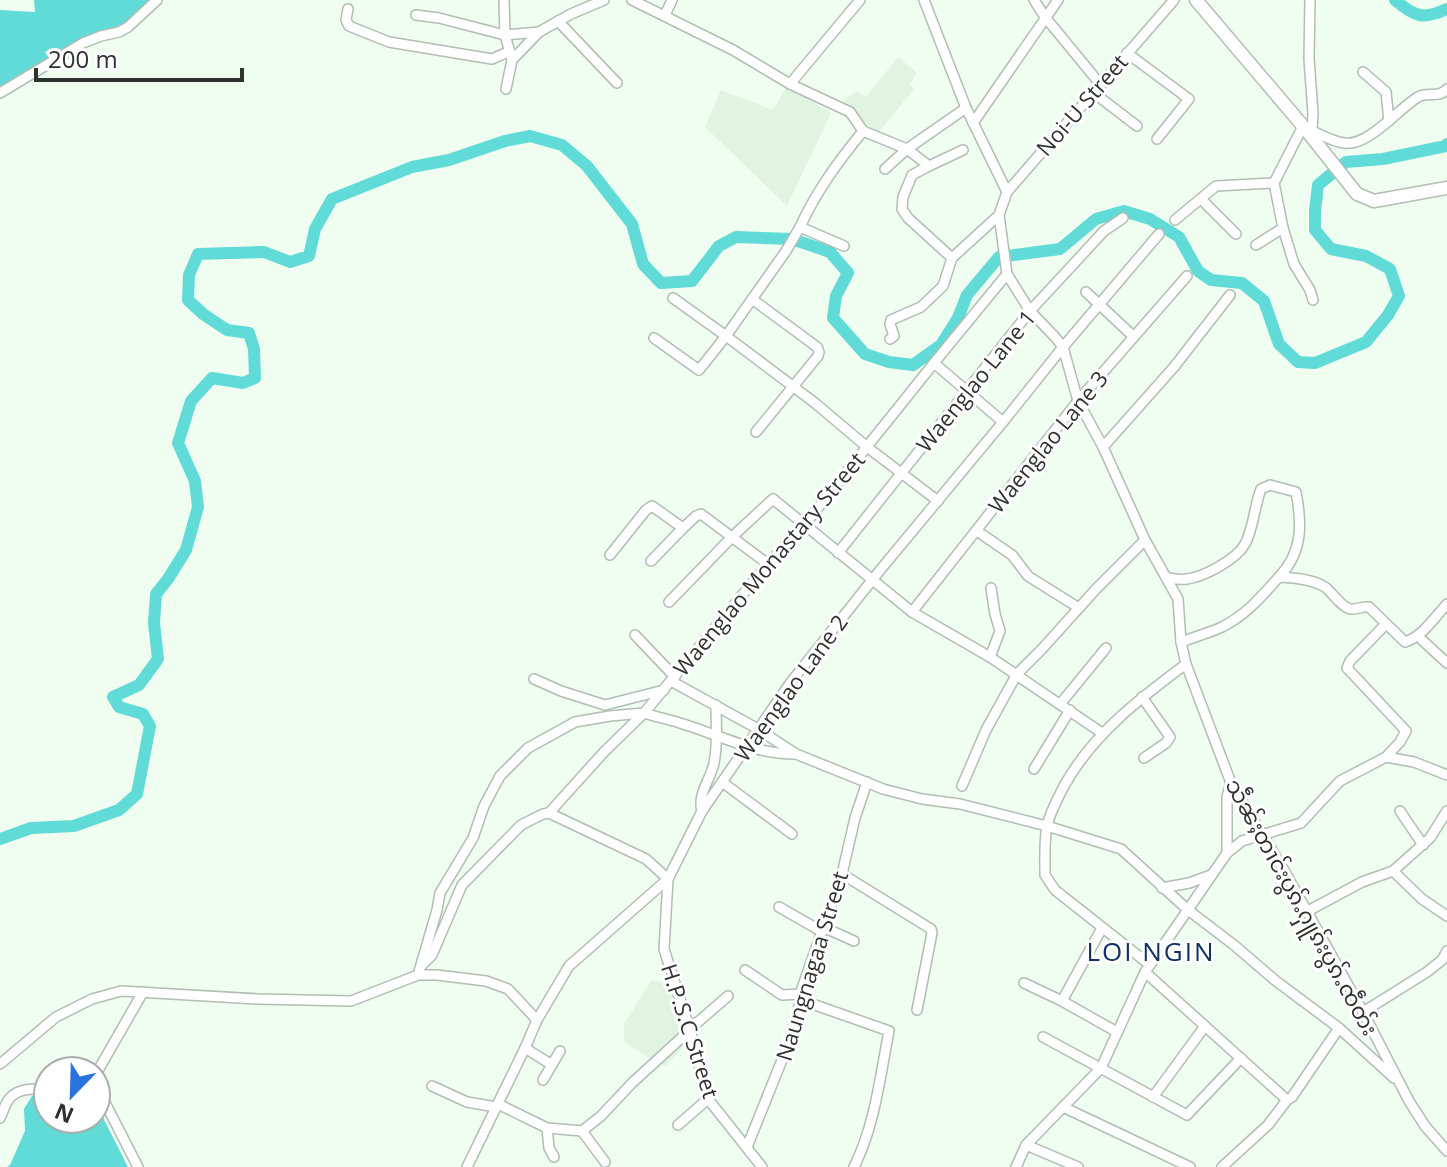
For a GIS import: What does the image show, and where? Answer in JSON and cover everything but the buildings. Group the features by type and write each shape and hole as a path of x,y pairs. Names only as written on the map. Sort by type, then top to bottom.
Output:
{"main road":[{"path":"1196,0 1307,128 1357,194 1374,201 1447,188"}],"street":[{"path":"0,93 83,43 128,27 157,0"},
{"path":"504,0 505,35 511,56 506,89"},
{"path":"348,9 346,20 349,26 389,42 492,59 511,56 539,32 604,0"},
{"path":"632,0 733,50 790,84 850,112 863,131 907,149 929,166"},
{"path":"665,15 672,0"},
{"path":"790,84 860,0"},
{"path":"924,0 966,108 1007,192"},
{"path":"1034,0 1098,89 1137,126"},
{"path":"973,123 1058,0"},
{"name":"Noi-U Street","path":"999,215 1007,192 1174,0"},
{"path":"1313,300 1294,264 1274,183 1313,113 1309,59 1312,0 1321,0"},
{"path":"416,15 505,35 539,32"},
{"path":"558,21 617,83"},
{"path":"1127,53 1189,99 1157,139"},
{"path":"1363,72 1386,92 1389,121"},
{"path":"1307,128 1347,144 1360,141 1419,97 1437,96 1447,89"},
{"path":"885,169 907,149 966,108"},
{"path":"654,338 699,370 786,251 832,168 863,131"},
{"path":"952,258 908,218 902,209 903,197 912,175 963,150"},
{"path":"1175,220 1216,186 1274,183"},
{"path":"1201,199 1236,234"},
{"path":"890,339 894,336 891,320 921,307 943,286 952,258 999,215"},
{"path":"999,215 1006,270"},
{"name":"Waenglao Lane 1","path":"838,553 1030,311 1104,231 1123,218"},
{"path":"800,227 844,246"},
{"path":"1256,245 1283,228"},
{"name":"Waenglao Lane 2","path":"467,1167 537,1020 569,966 668,879 702,811 791,682 1063,347 1159,234"},
{"name":"သဵၼ်ႈတၢင်းပွၵ်ႉႁူၵ်းပွၵ်ႉၸဵတ်း","path":"1006,270 1030,311 1063,347 1078,401 1103,447 1145,540 1178,599 1186,664 1231,783 1264,835 1363,1012 1398,1082 1425,1126 1447,1151"},
{"name":"Waenglao Monastary Street","path":"1006,270 805,524 673,679 796,754 883,789 960,804 1121,849 1188,910 1339,1028 1398,1082"},
{"name":"Waenglao Lane 3","path":"912,612 1078,401 1187,276"},
{"path":"1086,292 1134,337"},
{"path":"1103,447 1174,367 1230,295"},
{"path":"673,298 792,386 938,501"},
{"path":"752,299 817,347 819,352 756,432"},
{"path":"934,363 1003,422"},
{"path":"1168,578 1190,578 1230,560 1246,543 1261,489 1270,485 1296,492 1301,516 1295,553 1288,568 1238,617 1222,627 1181,642"},
{"path":"669,602 773,499 912,612 1017,674 1102,733"},
{"path":"610,555 652,506 683,528"},
{"path":"651,561 701,514 768,564"},
{"path":"977,531 1012,555 1028,576 1079,608"},
{"path":"962,786 986,730 1017,674 1145,540"},
{"path":"1279,577 1325,587 1348,608 1369,607 1401,639 1409,642 1447,604"},
{"path":"990,657 1000,631 991,588"},
{"path":"1016,1167 1026,1145 1101,1068 1147,968 1227,853 1242,841 1301,823 1340,781 1386,757 1405,736 1406,731 1347,668 1386,624"},
{"path":"549,813 673,679 635,635"},
{"path":"1422,640 1447,663"},
{"path":"1061,703 1106,648"},
{"path":"1186,664 1142,697 1102,733 1075,766 1055,803 1047,826 1045,875 1055,890 1147,968 1205,1026 1287,1100"},
{"path":"534,679 605,705 664,690"},
{"path":"1142,697 1170,737 1144,758"},
{"path":"702,811 702,793 714,765 716,705"},
{"path":"1034,769 1070,710"},
{"path":"419,971 440,893 473,838 484,806 500,776 528,748 575,722 644,713 746,746 796,754"},
{"path":"1386,757 1414,762 1447,775"},
{"path":"722,782 792,834"},
{"name":"Naungnagaa Street","path":"747,1147 788,1045 800,997 842,874 867,782"},
{"path":"1227,853 1227,797 1231,783"},
{"path":"1400,811 1423,845"},
{"path":"1306,912 1362,882 1393,871 1430,838 1447,811"},
{"path":"0,1064 56,1017 92,999 121,991 351,1001 419,971 432,955 462,885 521,825 543,814 549,813 646,859 668,879"},
{"path":"1393,871 1422,899 1447,916"},
{"path":"842,874 931,929 917,1010"},
{"path":"1162,888 1211,875"},
{"name":"H.P.S.C Street","path":"668,879 664,949 708,1099 762,1167"},
{"path":"779,907 854,941"},
{"path":"1062,1001 1102,928"},
{"path":"1363,1012 1427,972 1442,960 1447,951"},
{"path":"745,970 782,995 800,997 889,1031 872,1119 854,1167"},
{"path":"419,971 486,981 508,989 537,1020"},
{"path":"1024,983 1117,1032"},
{"path":"107,1055 143,992"},
{"path":"432,1086 467,1102 497,1106 547,1128 582,1131 689,1028 728,996"},
{"path":"1153,1097 1205,1026"},
{"path":"1222,1167 1268,1125 1292,1097 1339,1028"},
{"path":"1043,1037 1187,1115 1241,1058"},
{"path":"525,1048 552,1065"},
{"path":"543,1080 560,1051"},
{"path":"0,1118 9,1099 17,1092 32,1089"},
{"path":"678,1125 708,1099"},
{"path":"1063,1107 1190,1167"},
{"path":"112,1116 138,1167"},
{"path":"547,1128 549,1148 554,1157"},
{"path":"582,1131 605,1162"},
{"path":"1026,1145 1078,1167"}],"shaded area":[{"path":"898,57 917,73 910,84 914,89 878,133 841,103 857,91 866,97"},
{"path":"787,86 831,113 787,206 705,127 721,90 773,110"},
{"path":"651,981 675,982 694,1036 665,1066 624,1041 624,1024"}],"water":[{"path":"34,0 150,0 125,26 71,45 0,87 0,10 35,12"},
{"path":"32,1096 32,1135 112,1135 128,1167 7,1167 25,1131 24,1109"}],"waterway":[{"path":"1395,0 1420,15 1432,15 1447,9"},
{"path":"0,839 31,828 74,826 119,810 137,794 150,726 143,714 119,707 113,697 139,685 158,659 154,623 156,594 186,550 198,507 195,481 178,443 191,401 212,378 243,383 255,378 254,349 249,333 227,330 188,300 189,275 198,254 264,252 290,262 309,256 315,229 332,199 412,167 449,160 530,136 562,145 587,166 632,224 643,264 661,283 692,281 719,246 736,237 792,239 830,252 848,273 836,296 833,318 865,354 889,362 913,365 941,345 958,318 967,295 999,257 1060,249 1096,219 1124,211 1150,219 1179,237 1198,271 1211,280 1242,283 1264,301 1279,344 1298,362 1315,363 1366,342 1399,296 1390,269 1366,256 1331,249 1315,230 1318,185 1346,162 1383,159 1447,144"}],"district":[{"name":"LOI NGIN","path":"1151,952"}]}
